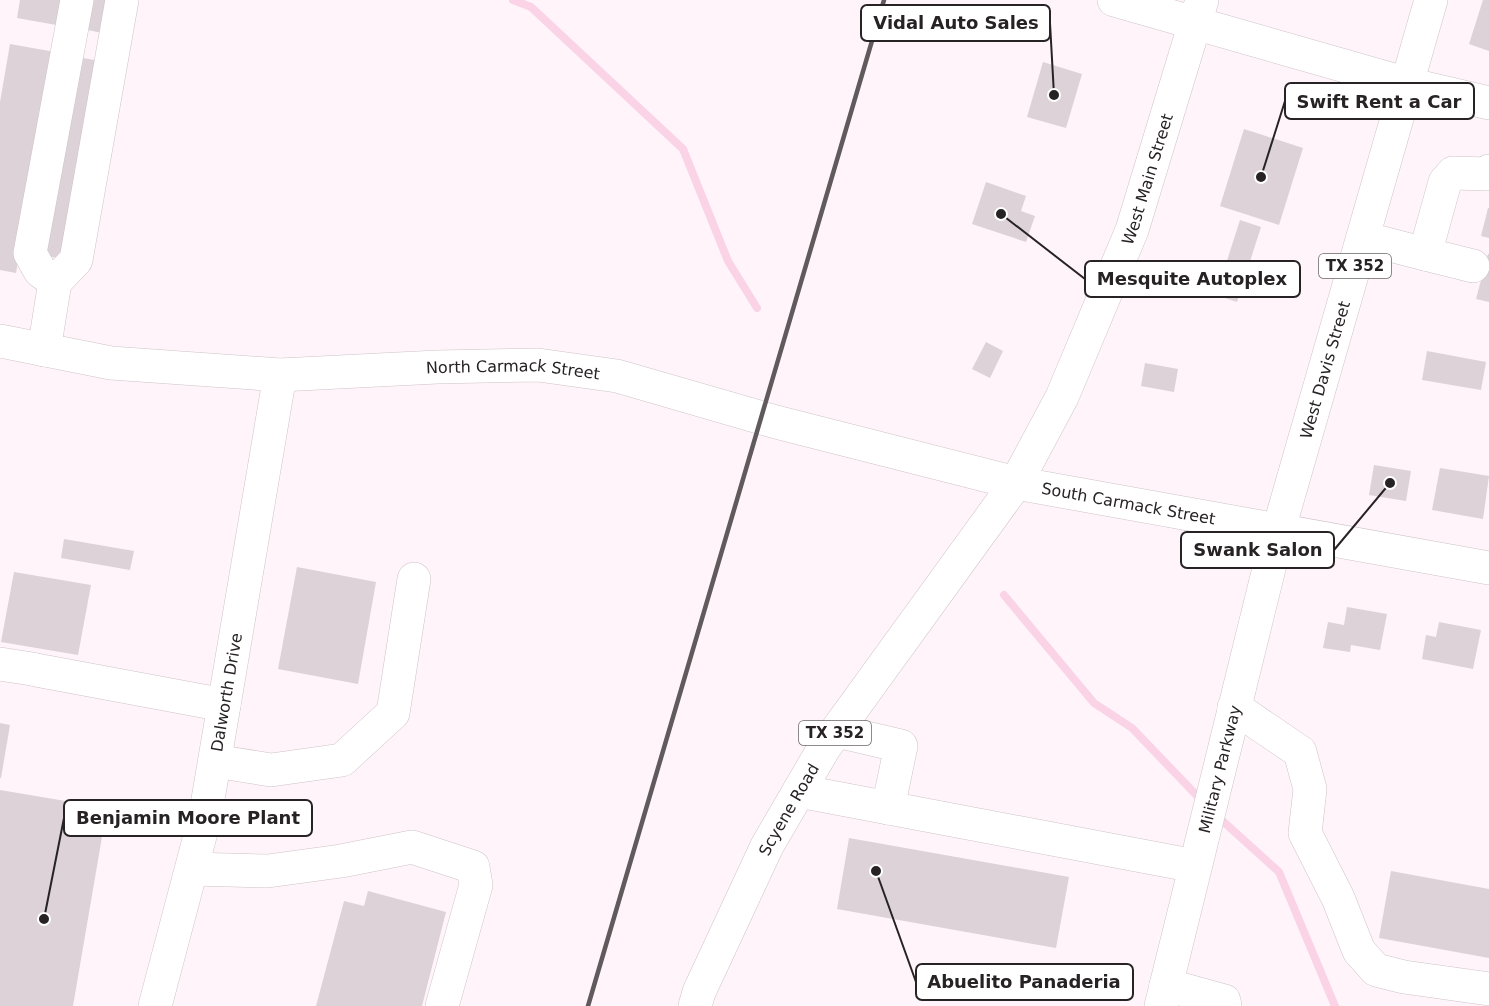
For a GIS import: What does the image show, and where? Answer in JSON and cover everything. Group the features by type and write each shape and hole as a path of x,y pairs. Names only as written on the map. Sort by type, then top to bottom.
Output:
{"street":[{"path":"55,282 40,271 30,253 76,0"},
{"path":"44,350 55,282 76,260 122,0"},
{"path":"1113,0 1199,11 1408,84 1489,103"},
{"name":"West Davis Street","path":"1278,532 1431,0"},
{"name":"West Main Street","path":"1016,483 1062,398 1132,230 1199,11"},
{"path":"1425,254 1444,182 1453,173 1488,174 1489,171"},
{"path":"1363,238 1473,266"},
{"name":"North Carmack Street","path":"0,341 111,363 280,375 437,367 538,365 617,376 754,416 1016,483"},
{"name":"Dalworth Drive","path":"155,1006 205,818 280,375"},
{"name":"South Carmack Street","path":"1016,483 1278,532 1489,568"},
{"name":"Scyene Road","path":"695,1006 699,992 767,846 800,791 837,731 1016,483"},
{"name":"Military Parkway","path":"1164,996 1278,532"},
{"path":"215,760 271,770 342,760 351,752 393,713 414,579"},
{"path":"0,664 224,705"},
{"path":"1234,706 1300,752 1310,789 1305,833 1338,898 1359,951 1376,970 1408,992 1489,989"},
{"path":"837,731 901,746 888,808"},
{"path":"800,791 888,808 1198,853"},
{"path":"192,869 268,871 341,861 412,847 473,867 476,885 441,1006"},
{"path":"1164,996 1224,1001 1225,1006"}],"building":[{"path":"20,0 66,0 62,26 17,18"},
{"path":"88,0 113,0 107,34 83,29"},
{"path":"1483,0 1489,0 1489,51 1469,44"},
{"path":"10,44 55,52 16,273 0,270 0,102"},
{"path":"77,57 100,61 64,259 41,255"},
{"path":"1043,62 1082,74 1066,128 1027,117"},
{"path":"1244,129 1303,148 1279,225 1220,206"},
{"path":"986,182 1026,196 1021,211 1035,216 1026,242 972,224"},
{"path":"1489,208 1489,238 1481,236"},
{"path":"1240,220 1261,227 1237,302 1216,295"},
{"path":"1489,254 1489,302 1476,299"},
{"path":"986,342 1003,351 990,378 972,369"},
{"path":"1427,351 1486,362 1481,390 1422,380"},
{"path":"1145,363 1178,369 1174,392 1141,386"},
{"path":"1374,465 1411,471 1406,501 1369,495"},
{"path":"1440,468 1489,476 1483,519 1432,510"},
{"path":"64,539 134,551 130,570 61,558"},
{"path":"297,567 376,582 358,684 278,669"},
{"path":"14,572 91,585 78,655 1,642"},
{"path":"1347,607 1387,614 1380,650 1351,645 1350,652 1323,648 1328,622 1344,625"},
{"path":"1439,622 1481,630 1473,669 1422,659 1426,635 1436,637"},
{"path":"0,723 10,725 1,778 0,778"},
{"path":"0,790 101,807 97,830 103,831 73,1006 0,1006"},
{"path":"849,838 1069,877 1056,948 837,909"},
{"path":"1391,871 1489,889 1489,958 1379,938"},
{"path":"368,891 446,912 422,1006 316,1006 344,901 364,906"}],"waterway":[{"path":"513,0 531,7 683,149 728,261 757,308"},
{"path":"1004,595 1094,703 1132,728 1203,802"},
{"path":"1216,815 1279,872 1335,1006"}],"railway":[{"path":"588,1006 884,0"}],"place":[{"name":"Vidal Auto Sales","path":"1054,95"},
{"name":"Swift Rent a Car","path":"1261,177"},
{"name":"Mesquite Autoplex","path":"1001,214"},
{"name":"Swank Salon","path":"1390,483"},
{"name":"Abuelito Panaderia","path":"876,871"},
{"name":"Benjamin Moore Plant","path":"44,919"}]}
